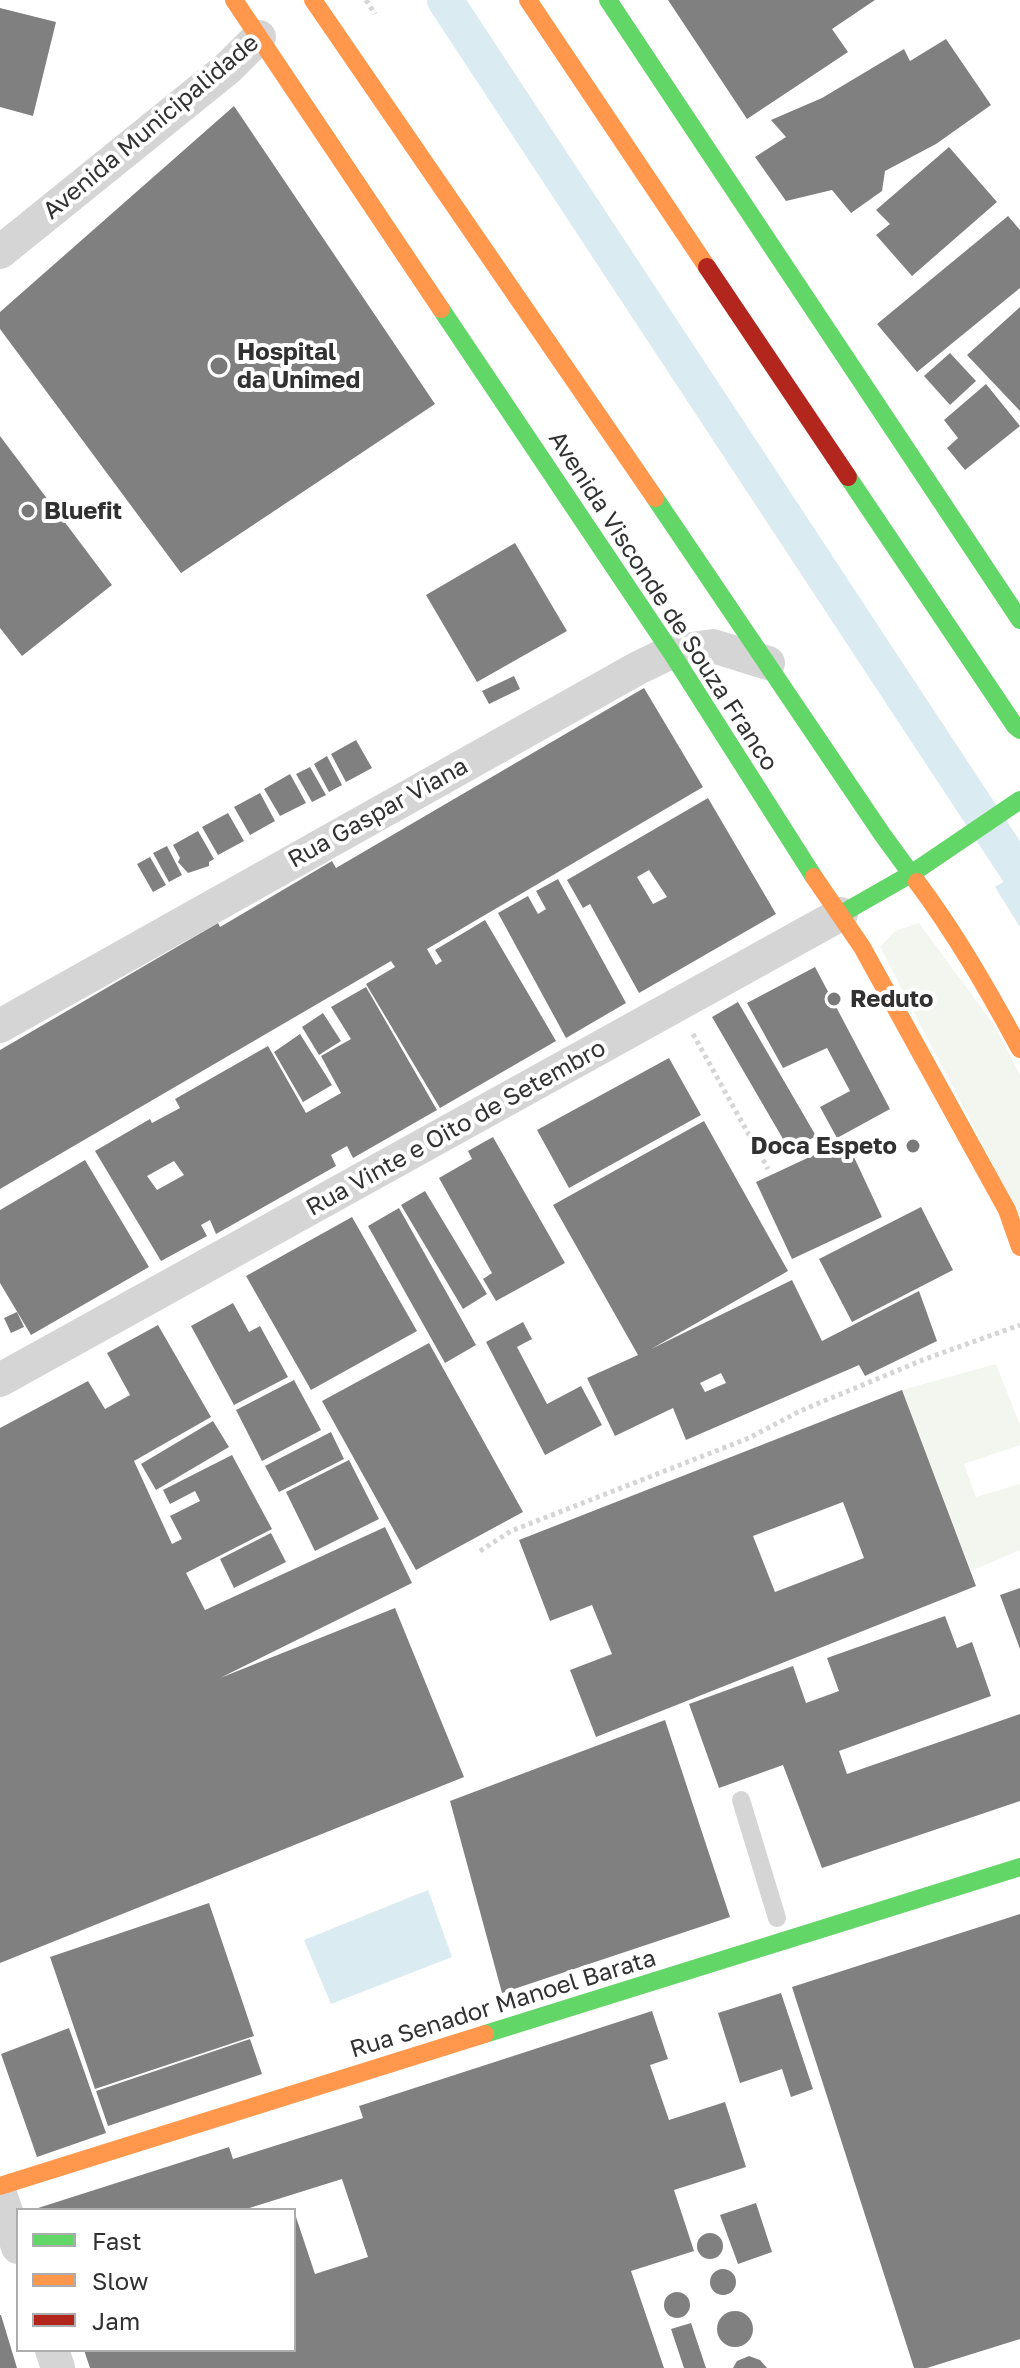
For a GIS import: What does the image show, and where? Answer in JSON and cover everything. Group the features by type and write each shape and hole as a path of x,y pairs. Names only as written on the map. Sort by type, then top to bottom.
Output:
{"main road":[{"name":"Avenida Visconde de Souza Franco","path":"234,0 264,33 862,947 1007,1210 1020,1247"},
{"name":"Avenida Visconde de Souza Franco","path":"313,0 934,905 1020,1049"},
{"path":"528,0 1020,730"},
{"path":"608,0 1020,620"},
{"name":"Rua Vinte e Oito de Setembro","path":"841,914 911,874 1020,800"},
{"name":"Rua Senador Manoel Barata","path":"0,2186 780,1929 1020,1867"}],"street":[{"name":"Avenida Municipalidade","path":"0,252 228,68 264,33"},
{"name":"Rua Gaspar Viana","path":"0,1026 671,652 713,646 768,663"},
{"name":"Rua Vinte e Oito de Setembro","path":"0,1380 841,914"},
{"path":"0,2194 16,2241"}],"lane":[{"path":"741,1800 780,1929"}],"path":[{"path":"366,0 375,14"},
{"path":"677,1006 768,1169"},
{"path":"480,1551 511,1531 749,1438 800,1411 925,1359 1020,1325"}],"shaded area":[{"path":"1020,872 1020,927 995,887"},
{"path":"919,923 994,1025 1020,1075 1020,1216 880,947 895,931"},
{"path":"996,1364 1020,1425 1020,1445 964,1464 976,1497 1020,1484 1020,1550 971,1571 902,1390"},
{"path":"428,1890 452,1957 331,2004 304,1940"}],"building":[{"path":"668,0 875,0 832,29 848,52 747,119"},
{"path":"0,8 56,22 33,116 0,107"},
{"path":"946,39 991,105 936,144 885,171 882,191 851,213 832,190 786,201 755,157 786,137 771,120 822,98 904,49 910,61"},
{"name":"Hospital da Unimed","path":"234,106 435,404 181,573 0,329 0,312"},
{"path":"949,147 997,202 912,276 876,235 890,224 876,210"},
{"path":"1008,216 1020,230 1020,288 917,372 877,324"},
{"path":"1020,307 1020,411 967,355"},
{"path":"950,353 976,381 950,405 924,376"},
{"path":"986,384 1020,426 965,470 947,448 958,438 944,420"},
{"name":"Bluefit","path":"0,436 112,585 22,656 0,628"},
{"path":"515,543 567,631 477,682 426,595"},
{"path":"514,676 520,689 489,704 482,691"},
{"path":"644,688 703,787 427,949 436,965 442,961 435,950 485,920 556,1041 440,1108 366,984 395,967 391,961 0,1189 0,1050 218,923 220,927 332,861 336,868"},
{"path":"356,740 372,768 346,782 331,754"},
{"path":"327,756 342,785 329,792 314,764"},
{"path":"310,767 326,795 312,802 296,774"},
{"path":"290,774 306,803 280,816 264,789"},
{"path":"260,793 275,821 250,835 234,807"},
{"path":"708,798 776,914 639,993 590,904 583,908 567,880","holes":["649,870 667,897 653,904 637,877"]},
{"path":"228,813 244,841 218,855 202,827"},
{"path":"198,831 214,859 209,866 188,873 178,862 180,858 173,845"},
{"path":"167,846 182,875 169,882 153,853"},
{"path":"150,857 166,885 153,892 137,864"},
{"path":"558,879 626,1003 566,1038 498,913 528,896 538,914 546,909 536,891"},
{"path":"815,967 890,1109 837,1138 820,1107 850,1091 827,1048 783,1068 747,1003"},
{"path":"366,987 437,1110 353,1158 347,1146 331,1155 336,1166 216,1234 210,1220 201,1225 207,1236 161,1261 95,1151 150,1119 152,1123 180,1108 175,1099 268,1046 306,1113 341,1093 321,1056 351,1039 331,1007","holes":["174,1161 184,1175 157,1190 147,1176"]},
{"path":"738,1002 816,1136 790,1151 712,1017"},
{"path":"323,1013 341,1041 319,1055 302,1027"},
{"path":"300,1034 332,1085 303,1102 274,1052"},
{"path":"669,1058 701,1115 569,1188 537,1130"},
{"path":"704,1121 788,1271 651,1349 792,1280 822,1341 919,1291 937,1341 865,1376 859,1365 686,1440 673,1408 615,1436 587,1378 638,1355 553,1205","holes":["721,1373 726,1383 705,1392 700,1383"]},
{"path":"493,1137 565,1263 496,1301 483,1279 492,1273 439,1178 472,1159 468,1151"},
{"path":"846,1140 882,1217 792,1259 756,1182"},
{"path":"85,1160 149,1267 31,1335 0,1283 0,1210"},
{"path":"425,1191 487,1294 463,1309 401,1205"},
{"path":"921,1207 953,1270 852,1322 819,1259"},
{"path":"399,1208 476,1345 445,1363 368,1226"},
{"path":"352,1217 417,1331 311,1390 246,1276"},
{"path":"233,1303 249,1332 260,1326 288,1377 234,1405 191,1326"},
{"path":"17,1312 24,1327 11,1333 4,1318"},
{"path":"523,1322 532,1339 517,1347 547,1404 581,1386 602,1425 545,1455 486,1342"},
{"path":"158,1325 211,1417 134,1461 172,1544 182,1539 170,1516 200,1501 195,1491 170,1504 163,1490 232,1455 272,1529 186,1573 205,1610 385,1527 412,1583 220,1678 395,1608 464,1777 0,1963 0,1428 88,1381 105,1409 130,1395 107,1353"},
{"path":"429,1343 523,1512 416,1570 322,1401"},
{"path":"294,1380 321,1430 262,1461 236,1410"},
{"path":"902,1390 976,1586 596,1737 570,1670 612,1654 592,1605 550,1621 519,1540","holes":["843,1502 864,1558 775,1592 753,1536"]},
{"path":"213,1421 229,1447 156,1490 141,1464"},
{"path":"331,1432 344,1459 279,1492 265,1466"},
{"path":"349,1460 379,1519 315,1551 286,1492"},
{"path":"271,1533 286,1562 234,1588 220,1559"},
{"path":"1020,1588 1020,1649 1000,1595"},
{"path":"945,1616 957,1648 972,1642 991,1696 839,1751 847,1774 1020,1714 1020,1801 822,1868 783,1765 719,1788 689,1704 793,1666 806,1703 839,1691 827,1658"},
{"path":"665,1720 730,1917 502,1993 450,1801"},
{"path":"209,1903 254,2036 95,2089 50,1957"},
{"path":"1020,1914 1020,2339 927,2368 914,2368 792,1987"},
{"path":"781,1993 813,2089 791,2097 782,2069 740,2083 718,2013"},
{"path":"652,2011 668,2059 650,2065 669,2120 725,2102 746,2167 674,2190 694,2251 631,2271 664,2368 90,2368 85,2352 296,2352 296,2217 315,2274 368,2257 342,2179 249,2208 38,2208 229,2147 233,2159 363,2118 359,2106"},
{"path":"69,2028 106,2133 37,2157 1,2054"},
{"path":"250,2039 262,2074 108,2126 96,2091"},
{"path":"756,2203 772,2252 738,2264 720,2215"},
{"path":"710,2233 719,2237 723,2246 719,2255 710,2259 701,2255 697,2246 701,2237"},
{"path":"723,2269 732,2273 736,2282 732,2291 723,2295 714,2291 710,2282 714,2273"},
{"path":"677,2292 686,2296 690,2305 686,2314 677,2318 668,2314 664,2305 668,2296"},
{"path":"735,2311 748,2316 753,2329 748,2342 735,2347 722,2342 717,2329 722,2316"},
{"path":"1,2315 17,2368 0,2368"},
{"path":"691,2323 706,2368 684,2368 671,2329"},
{"path":"749,2356 760,2360 767,2368 733,2368 737,2361"}],"waterway":[{"path":"445,0 1020,874"}],"traffic: fast":[{"path":"608,0 1020,620"},
{"path":"441,309 671,652 814,877"},
{"path":"848,477 1020,730"},
{"path":"655,498 917,882"},
{"path":"841,914 911,874 1020,800"},
{"path":"485,2034 1020,1867"}],"traffic: slow":[{"path":"234,0 441,309"},
{"path":"313,0 655,498"},
{"path":"528,0 707,267"},
{"path":"814,877 862,947 1007,1210 1020,1247"},
{"path":"917,882 972,964 1020,1049"},
{"path":"0,2186 485,2034"}],"traffic: jam":[{"path":"707,267 848,477"}],"place":[{"name":"Hospital da Unimed","path":"219,366"},
{"name":"Bluefit","path":"28,511"},
{"name":"Reduto","path":"834,999"},
{"name":"Doca Espeto","path":"913,1146"}]}
